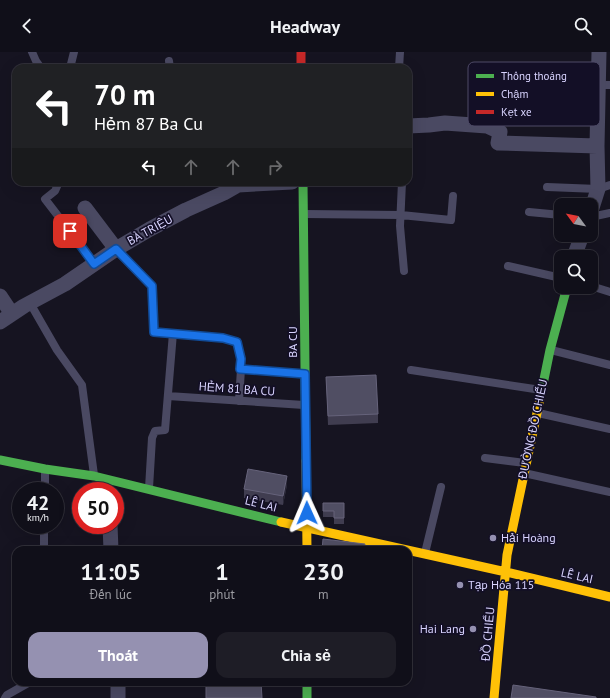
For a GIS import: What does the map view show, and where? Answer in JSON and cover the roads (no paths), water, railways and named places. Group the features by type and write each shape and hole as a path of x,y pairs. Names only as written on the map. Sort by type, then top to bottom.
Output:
{"street":[{"path":"301,52 301,64"},
{"path":"599,52 604,84 600,119"},
{"path":"412,126 429,126 445,123 468,125"},
{"path":"487,126 500,132 498,143 597,146"},
{"path":"598,198 604,187 597,146 599,126"},
{"name":"BÀ TRIỆU","path":"6,318 65,284 150,228 224,193 233,186"},
{"name":"BA CU","path":"303,186 307,546"},
{"path":"84,208 116,249"},
{"name":"ĐƯỜNG ĐỒ CHIỂU","path":"506,572 507,555 550,350 565,294"},
{"path":"0,296 6,318"},
{"name":"LÊ LAI","path":"0,460 103,482"},
{"name":"LÊ LAI","path":"124,485 149,489 307,528 389,546"},
{"path":"110,534 111,546"},
{"name":"LÊ LAI","path":"412,551 609,594"},
{"name":"ĐỒ CHIỂU","path":"494,698 506,572"},
{"path":"118,686 118,698"},
{"path":"307,686 307,698"}],"lane":[{"path":"32,52 38,64"},
{"path":"71,64 74,52"},
{"path":"399,64 400,52"},
{"path":"57,186 55,190 45,199 94,264"},
{"path":"402,186 401,215 404,271"},
{"path":"547,187 604,187"},
{"path":"304,214 401,215 452,220 453,196"},
{"path":"529,212 554,214"},
{"path":"598,216 610,213"},
{"path":"116,249 152,286 154,332 223,338 237,342 241,359 239,401"},
{"path":"508,266 554,276"},
{"path":"598,288 610,292"},
{"path":"30,303 57,350 82,385 103,482"},
{"path":"149,489 152,438 155,431 165,430 172,333"},
{"path":"550,350 610,365"},
{"path":"240,369 305,374"},
{"path":"411,370 542,390"},
{"name":"HẺM 81 BA CU","path":"168,396 305,405"},
{"path":"537,412 610,429"},
{"path":"485,458 610,492"},
{"path":"45,482 46,469"},
{"path":"425,554 441,487"},
{"path":"44,534 44,546"},
{"path":"5,698 7,695 23,686"}],"place":[{"name":"Hải Hoàng","path":"493,538"},
{"name":"Tạp Hóa 115","path":"460,585"},
{"name":"Hai Lang","path":"473,629"}]}
